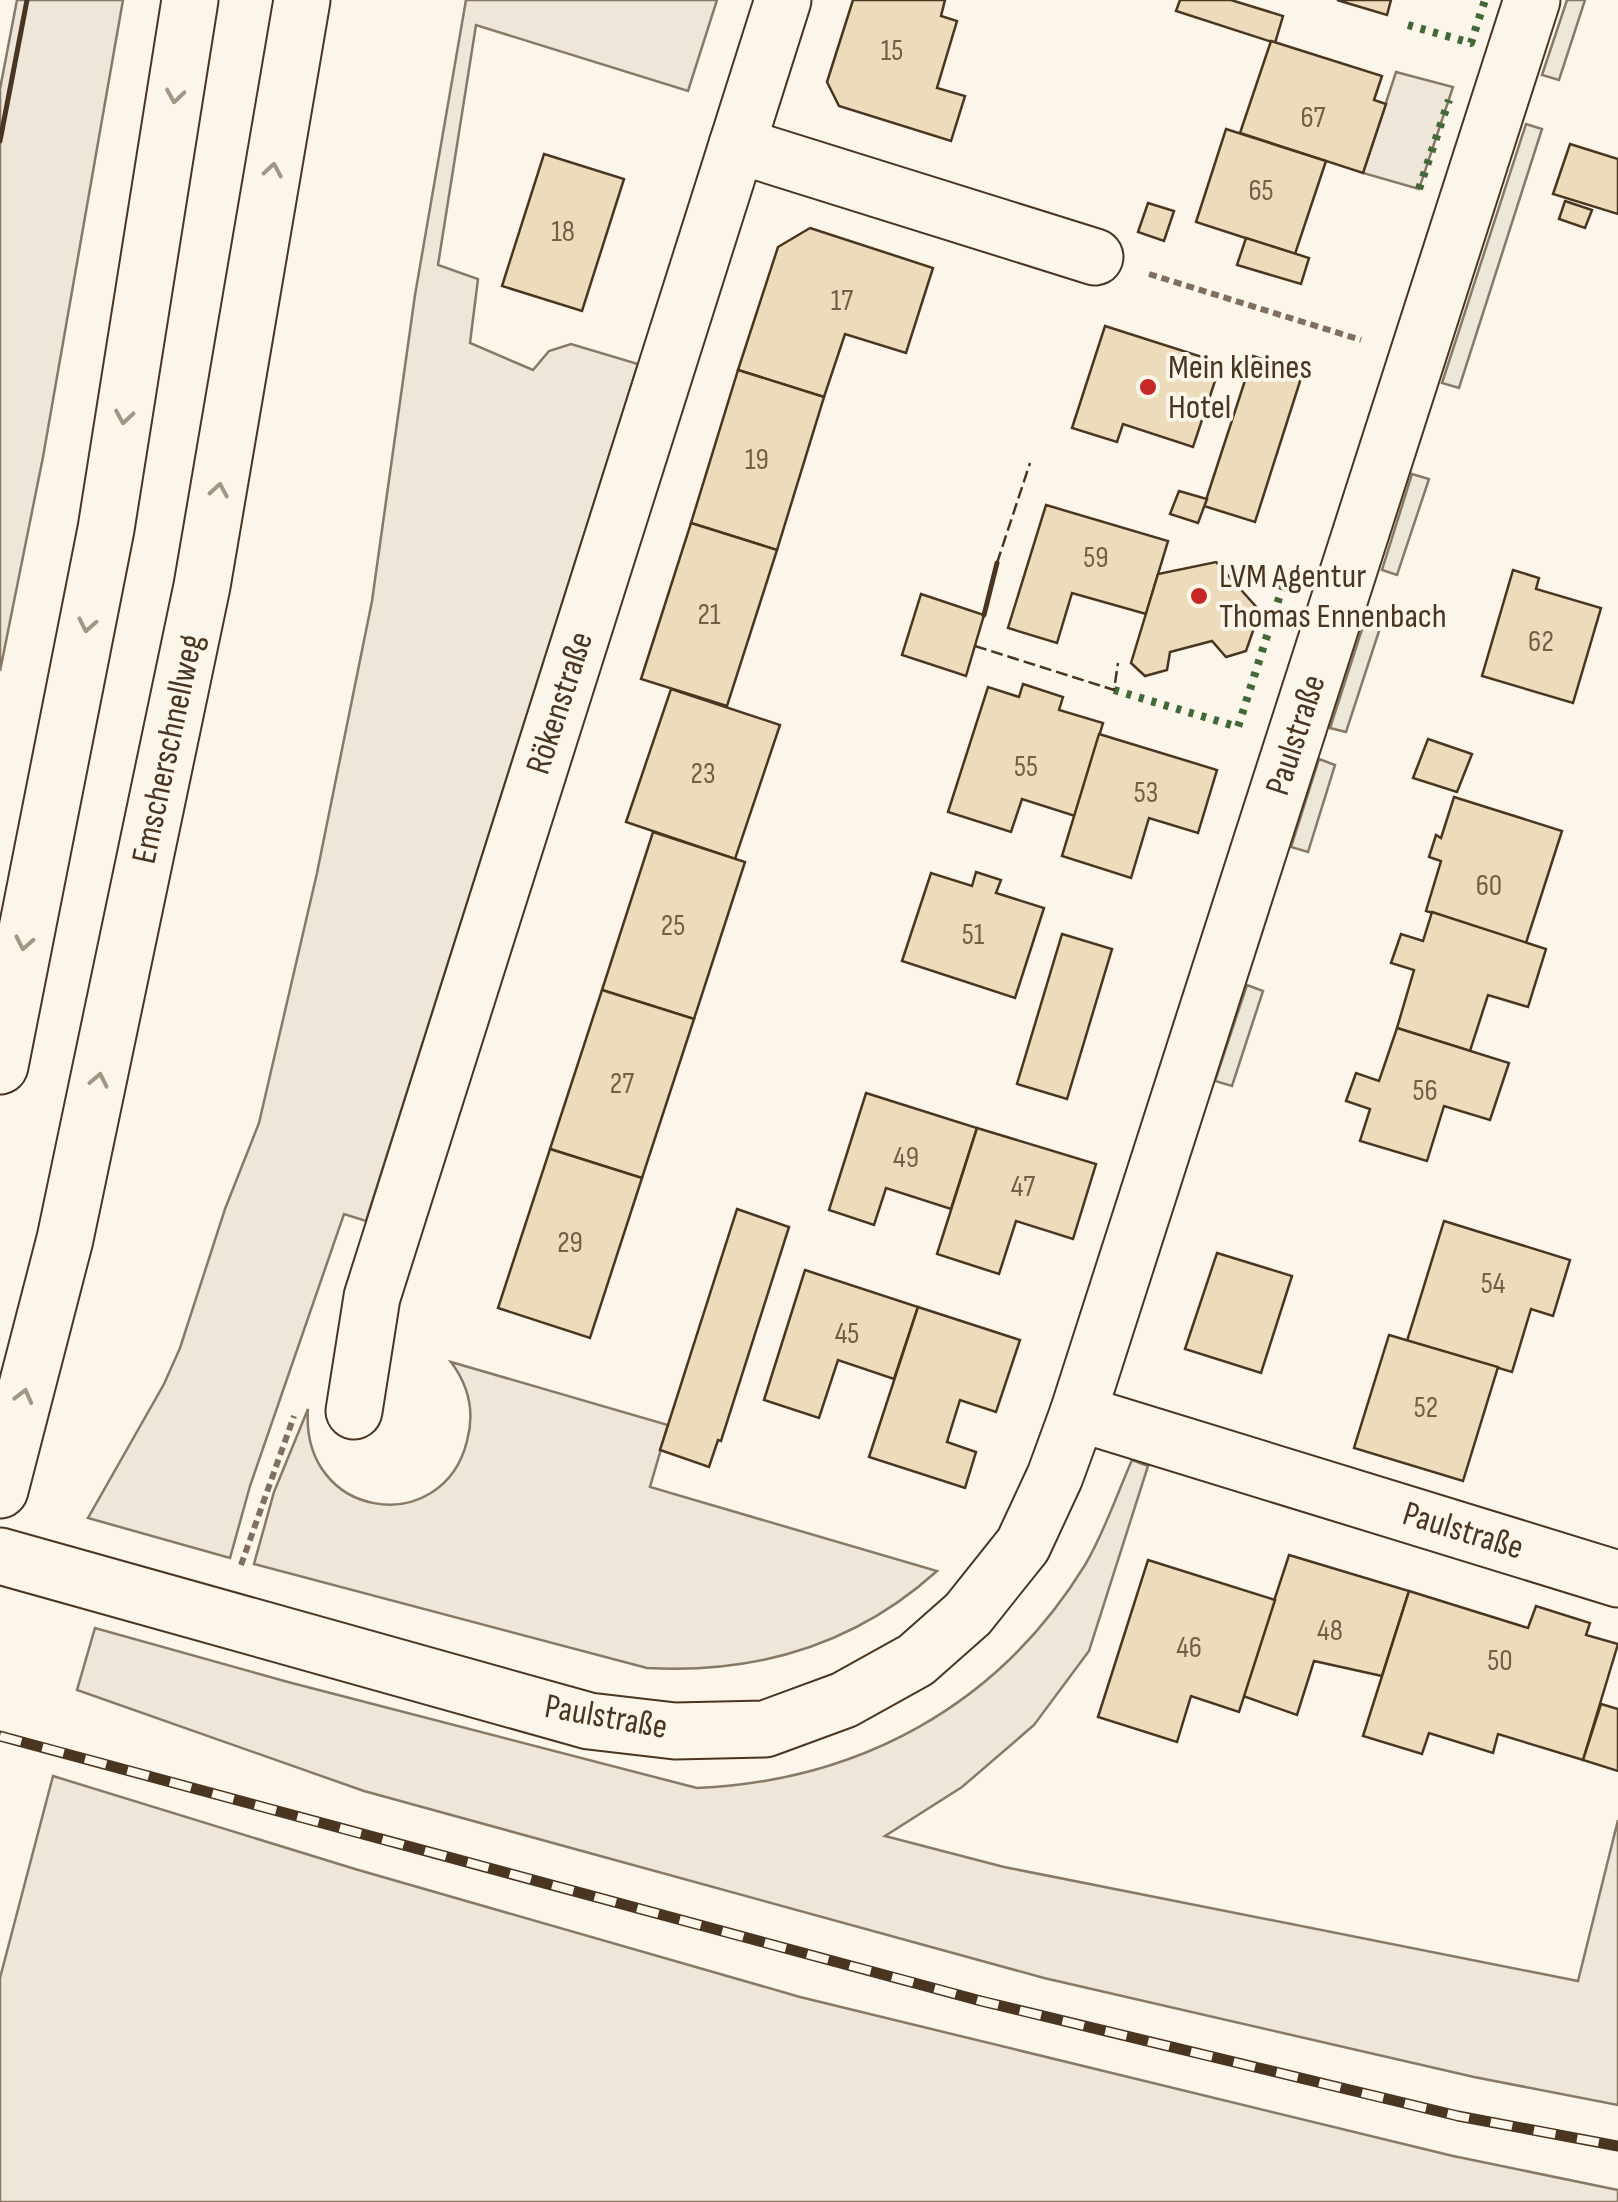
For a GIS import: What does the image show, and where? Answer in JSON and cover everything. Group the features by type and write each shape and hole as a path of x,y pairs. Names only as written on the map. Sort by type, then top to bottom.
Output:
{"main road":[{"path":"0,1066 106,529 190,0"},
{"name":"Emscherschnellweg","path":"0,1490 65,1239 202,586 302,0"},
{"name":"Rökenstraße","path":"354,1411 372,1297 783,0"},
{"name":"Paulstraße","path":"0,1556 589,1721 675,1731 765,1730 844,1700 916,1660 968,1614 1023,1545 1078,1413 1532,0"},
{"path":"737,144 1095,257"},
{"name":"Paulstraße","path":"1078,1413 1618,1579"}],"path":[{"path":"1095,257 1416,358"},
{"path":"246,1550 268,1489"}],"shaded area":[{"path":"17,0 123,0 43,457 0,671 0,89"},
{"path":"466,0 717,0 688,91 476,25 438,265 478,279 470,343 533,370 549,351 571,344 638,364 366,1221 344,1214 250,1486 230,1558 88,1518 164,1384 180,1348 225,1209 259,1123 317,873 372,601 415,295"},
{"path":"1567,0 1585,0 1559,80 1542,75"},
{"path":"1396,72 1453,87 1419,189 1363,173"},
{"path":"1526,124 1542,129 1459,388 1442,383"},
{"path":"1412,474 1429,479 1397,575 1382,570"},
{"path":"1365,620 1381,625 1346,732 1330,728"},
{"path":"1319,759 1335,765 1308,852 1291,847"},
{"path":"1247,985 1263,991 1232,1086 1215,1081"},
{"path":"451,1362 668,1425 650,1487 937,1571 905,1597 838,1636 765,1659 687,1669 647,1668 254,1564 274,1492 308,1409 312,1446 326,1475 348,1494 376,1503 404,1503 431,1493 453,1472 467,1441 470,1410 466,1390"},
{"path":"1132,1460 1148,1466 1089,1651 1034,1725 962,1787 885,1836 1004,1867 1578,1981 1618,1820 1618,2105 1474,2077 1044,1978 364,1791 77,1690 95,1628 697,1788 757,1782 814,1770 869,1751 920,1726 967,1695 1011,1658 1050,1614 1085,1565"},
{"path":"53,1776 355,1869 800,1997 1453,2156 1618,2190 1618,2202 0,2202 0,1978"}],"building":[{"path":"853,0 945,0 941,16 957,21 937,88 965,96 951,141 839,106 827,82"},
{"path":"1180,0 1231,0 1283,16 1275,43 1176,11"},
{"path":"1337,0 1391,0 1387,15"},
{"path":"1271,41 1382,76 1374,100 1386,104 1363,173 1240,133"},
{"path":"1226,129 1326,161 1295,254 1196,222"},
{"path":"1570,144 1618,159 1618,214 1553,194"},
{"path":"544,154 624,179 582,311 502,286"},
{"path":"1565,201 1592,210 1585,228 1559,219"},
{"path":"1148,203 1174,211 1164,241 1138,232"},
{"path":"810,228 933,268 906,353 845,334 824,397 738,370 778,247"},
{"path":"1246,238 1309,258 1301,284 1237,265"},
{"path":"1105,326 1221,363 1193,447 1123,424 1117,442 1072,428"},
{"path":"1253,356 1303,372 1255,522 1204,506"},
{"path":"738,370 824,397 777,550 691,523"},
{"path":"1179,491 1207,499 1198,523 1170,514"},
{"path":"1046,505 1168,541 1146,614 1072,593 1057,643 1008,628"},
{"path":"691,523 777,550 727,706 641,679"},
{"path":"1216,562 1260,611 1246,651 1226,657 1212,641 1170,652 1167,670 1145,676 1131,663 1158,574"},
{"path":"1513,570 1539,578 1536,589 1601,608 1573,703 1482,676"},
{"path":"921,594 984,615 966,676 902,655"},
{"path":"1023,684 1063,697 1059,710 1103,723 1075,816 1022,799 1011,832 948,812 988,687 1019,697"},
{"path":"671,689 780,725 735,859 626,822"},
{"path":"1099,734 1217,770 1198,833 1149,818 1131,878 1062,856"},
{"path":"1428,739 1472,754 1457,792 1413,778"},
{"path":"1454,797 1562,831 1526,943 1426,911 1441,861 1429,857 1436,835 1441,838"},
{"path":"653,832 745,862 694,1019 602,990"},
{"path":"976,872 1001,880 996,893 1044,908 1015,998 902,961 931,873 972,886"},
{"path":"1432,912 1546,949 1528,1007 1488,995 1470,1051 1397,1028 1414,970 1391,963 1401,934 1423,941"},
{"path":"1062,934 1112,949 1067,1099 1017,1084"},
{"path":"602,990 694,1019 642,1178 550,1149"},
{"path":"1397,1028 1509,1063 1490,1120 1444,1106 1427,1161 1360,1141 1370,1109 1346,1101 1356,1073 1379,1081"},
{"path":"866,1093 977,1128 951,1209 886,1188 874,1225 829,1210"},
{"path":"977,1128 1096,1164 1073,1239 1016,1221 999,1274 937,1254"},
{"path":"550,1149 642,1178 590,1338 498,1308"},
{"path":"737,1209 789,1227 721,1441 718,1440 709,1467 660,1450"},
{"path":"1444,1221 1570,1260 1553,1316 1531,1309 1512,1372 1407,1341"},
{"path":"1217,1253 1292,1276 1261,1373 1185,1349"},
{"path":"805,1270 918,1307 894,1379 838,1360 819,1418 764,1400"},
{"path":"918,1307 1020,1340 996,1412 960,1400 947,1442 976,1452 965,1488 869,1457"},
{"path":"1389,1335 1498,1367 1463,1481 1354,1448"},
{"path":"1289,1555 1409,1591 1382,1676 1314,1661 1297,1715 1243,1696"},
{"path":"1148,1560 1275,1600 1239,1712 1191,1696 1177,1742 1098,1717"},
{"path":"1409,1591 1528,1628 1536,1606 1590,1623 1586,1635 1618,1644 1583,1760 1498,1734 1493,1753 1429,1733 1422,1754 1363,1736"},
{"path":"1601,1704 1618,1709 1618,1771 1583,1760"}],"railway":[{"path":"0,1736 981,2001 1458,2116 1618,2146"}],"hedge":[{"path":"1408,25 1471,43 1485,0"},
{"path":"1419,189 1449,100"},
{"path":"1114,690 1238,727 1287,573"}],"fence":[{"path":"997,563 1030,463"},
{"path":"975,646 1114,690 1118,663"}],"wall":[{"path":"0,141 27,0"},
{"path":"984,615 997,563"}],"place":[{"name":"Mein kleines Hotel","path":"1148,387"},
{"name":"LVM Agentur Thomas Ennenbach","path":"1199,596"}]}
